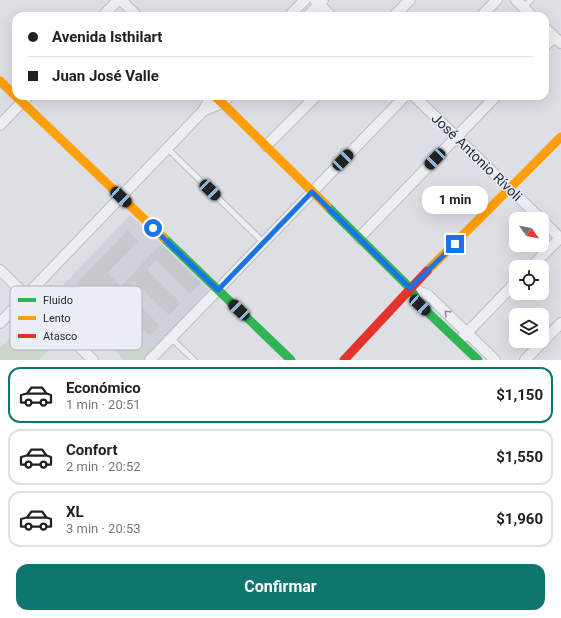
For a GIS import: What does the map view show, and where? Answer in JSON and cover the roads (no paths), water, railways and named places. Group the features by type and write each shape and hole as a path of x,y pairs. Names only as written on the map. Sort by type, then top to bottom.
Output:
{"street":[{"path":"107,12 120,0 133,12"},
{"path":"398,12 410,0"},
{"path":"485,12 497,0"},
{"path":"516,0 528,12"},
{"path":"292,12 301,1"},
{"path":"311,12 319,1 328,12"},
{"path":"549,32 557,40"},
{"path":"0,81 12,90"},
{"path":"0,125 24,100"},
{"path":"26,100 121,197 291,360"},
{"path":"204,111 209,100"},
{"path":"36,286 167,148 204,111 219,100"},
{"path":"224,100 266,146 410,288 420,305 478,360"},
{"path":"266,146 312,100"},
{"path":"150,360 400,100"},
{"name":"José Antonio Rívoli","path":"418,100 533,212"},
{"path":"359,238 492,100"},
{"path":"344,360 410,288 561,137"},
{"name":"José Antonio Rívoli","path":"549,227 561,238"},
{"path":"538,260 561,238"},
{"path":"0,270 16,286"},
{"path":"410,288 428,295 495,360"},
{"path":"458,341 509,289"},
{"path":"0,323 10,313"},
{"path":"525,360 561,323"},
{"path":"83,350 93,360"}],"lane":[{"path":"523,8 531,0"},
{"path":"167,148 263,242"},
{"path":"171,338 194,360"}]}
